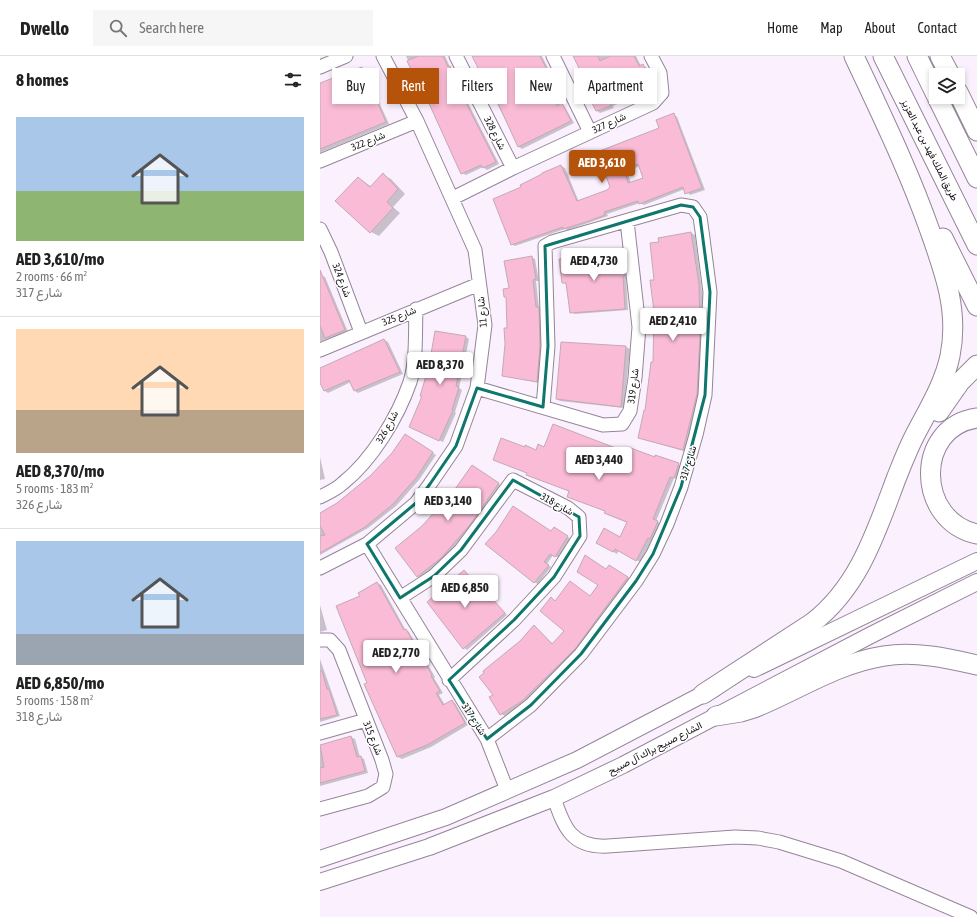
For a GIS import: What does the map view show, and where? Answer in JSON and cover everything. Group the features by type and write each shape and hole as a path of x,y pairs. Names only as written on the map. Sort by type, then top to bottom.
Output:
{"highway":[{"path":"854,56 908,172 933,217 977,306"},
{"name":"طريق الملك فهد بن عبد العزيز","path":"883,56 977,245"},
{"path":"917,56 929,81"},
{"path":"940,56 946,68"},
{"path":"940,104 977,178"},
{"path":"964,104 977,131"},
{"path":"876,532 904,459 940,387 947,366 952,340 952,308 947,281 908,172"},
{"path":"703,694 825,613 835,603 854,577 876,532 904,483 920,449 948,397 977,365"},
{"path":"977,418 962,422 948,432 939,444 932,458 930,472 932,492 942,513 964,529 977,534"},
{"path":"716,716 741,712 754,708 844,667 864,660 884,656 926,656 977,665"},
{"path":"926,656 977,672"}],"main road":[{"path":"320,859 446,817 577,760 703,694 977,561"},
{"name":"الشارع صبيح براك آل صبيح","path":"323,882 429,847 554,798 623,765 871,635 977,582"}],"street":[{"path":"320,68 346,56"},
{"name":"شارع 11","path":"320,568 367,544 416,503 456,446 477,388 485,325 475,250 453,198 383,56"},
{"name":"شارع 328","path":"456,56 513,168"},
{"path":"553,56 590,132"},
{"name":"شارع 327","path":"453,198 513,168 653,103 662,93 660,73 651,56"},
{"name":"شارع 322","path":"320,161 416,121"},
{"name":"شارع 317","path":"367,544 486,739 531,705 581,654 636,581 652,554 667,524 681,487 696,435 705,395 710,292 700,217 693,207 681,205 552,242 545,246 548,346 543,407"},
{"name":"شارع 319","path":"477,388 602,426 622,424 630,411 635,378 639,326 627,221"},
{"name":"شارع 324","path":"320,229 325,254 361,332"},
{"name":"شارع 325","path":"320,350 479,284"},
{"name":"شارع 326","path":"320,497 343,483 370,456 384,436 410,382 415,350 416,309"},
{"name":"شارع 318","path":"400,598 434,576 461,550 512,480 568,508 579,517 580,536 554,577 514,620 449,680"},
{"name":"شارع 315","path":"320,640 330,640 339,650 382,760 386,774 383,787 368,796 320,809"},
{"path":"320,733 366,720"},
{"path":"486,739 507,790"},
{"path":"554,798 566,828 576,838 589,845 598,846 734,837 758,838 806,849 841,861 953,913 972,917"}],"highlighted area":[{"path":"681,205 693,207 700,217 710,292 705,395 681,487 653,554 636,581 581,654 531,705 487,739 449,680 514,620 554,577 580,536 579,517 513,480 461,550 434,576 400,598 367,544 416,503 430,484 456,446 477,388 543,407 548,346 544,253 545,246"}],"building":[{"path":"418,56 443,56 448,67 450,66 451,68 447,68 447,104 467,104 496,162 483,168 481,165 461,174 429,104 439,104 439,68 410,68 407,61"},
{"path":"472,56 540,56 546,68 515,68 515,104 556,104 557,106 562,104 571,121 518,147 498,104 507,104 507,68 478,68"},
{"path":"573,56 598,56 600,61 610,56 634,56 639,66 643,64 645,68 579,68"},
{"path":"332,78 332,104 378,104 386,122 320,149 320,83"},
{"path":"592,104 610,104 611,106 596,111"},
{"path":"674,113 702,188 685,194 683,187 639,204 638,201 604,212 605,215 586,222 563,229 563,227 511,245 493,199 521,187 520,185 561,165 577,201 607,190 610,187 597,152 659,128 656,120","holes":["638,164 643,178 628,183 624,169"]},
{"path":"383,173 398,189 387,202 393,208 370,233 335,201 358,177 370,187"},
{"path":"691,232 699,284 700,336 697,394 683,450 638,438 645,410 651,362 653,362 654,312 650,280 654,280 650,243 659,242 658,238"},
{"path":"621,251 625,275 623,276 625,309 570,313 566,283 562,283 559,259"},
{"path":"532,256 536,279 533,280 536,307 539,307 540,346 537,382 502,376 505,344 504,328 507,328 506,297 504,297 503,289 509,288 504,261"},
{"path":"320,270 345,330 325,338 320,326"},
{"path":"435,331 466,336 456,386 459,387 453,410 439,441 409,427 422,396 420,396 426,376 427,377"},
{"path":"384,339 400,372 354,391 349,380 324,391 320,383 320,368"},
{"path":"561,342 626,346 621,407 556,399"},
{"path":"553,424 626,452 628,447 655,457 655,455 679,463 674,478 670,477 653,519 658,521 650,539 648,538 636,561 615,549 613,552 596,543 604,528 620,537 627,522 604,513 605,511 567,497 569,491 526,475 527,473 493,460 501,438 536,450 538,444 544,447"},
{"path":"405,434 433,452 416,478 392,505 365,527 320,553 320,536 325,535 320,526 320,513 337,503 370,476 392,453"},
{"path":"472,465 499,483 469,526 441,558 417,577 395,548 422,526 439,507 441,509"},
{"path":"513,506 551,531 554,527 568,536 555,557 550,554 544,562 549,565 534,583 485,544 496,532"},
{"path":"585,555 606,569 609,565 628,577 575,649 522,701 500,715 489,697 493,695 479,677 484,673 483,671 520,641 534,625 552,644 564,631 540,611 551,597 555,601 570,581 590,596 598,585 577,572"},
{"path":"464,570 487,597 489,595 505,613 463,649 427,602"},
{"path":"377,582 432,675 431,676 440,691 436,693 443,705 452,700 465,723 427,745 397,757 364,684 367,683 336,606 360,596 358,593"},
{"path":"320,671 322,671 327,689 329,689 337,715 320,719"},
{"path":"351,736 357,757 361,756 365,771 320,783 320,768 324,767 320,745"}]}
